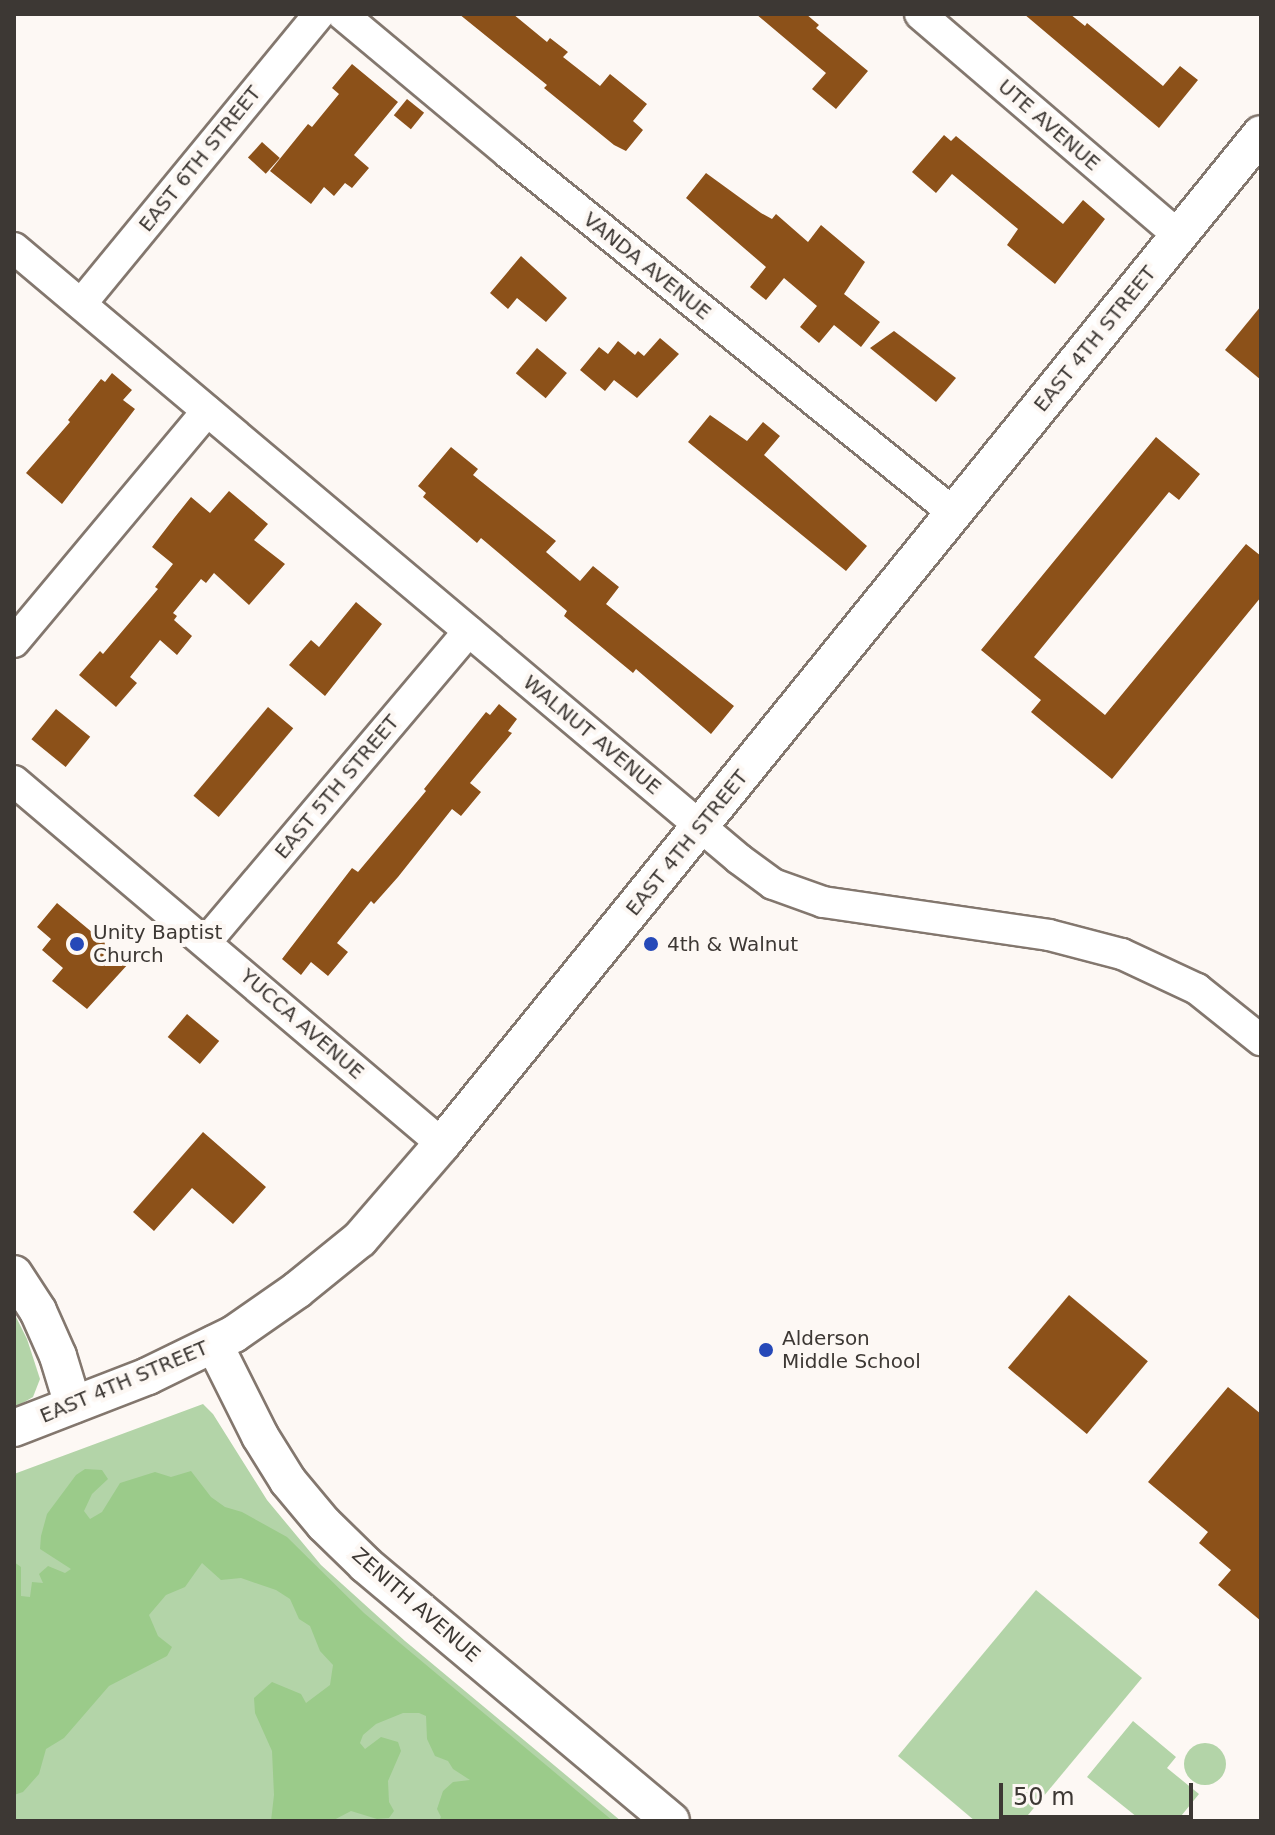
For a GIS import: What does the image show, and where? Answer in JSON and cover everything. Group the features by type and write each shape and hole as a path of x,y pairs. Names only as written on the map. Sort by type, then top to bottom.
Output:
{"street":[{"name":"EAST 6TH STREET","path":"81,304 319,14"},
{"name":"VANDA AVENUE","path":"342,14 508,153 955,514"},
{"name":"UTE AVENUE","path":"920,14 1179,236"},
{"name":"EAST 4TH STREET","path":"14,1428 148,1376 214,1344 297,1290 360,1239 442,1144 1261,134"},
{"name":"WALNUT AVENUE","path":"14,248 758,874 806,898 1049,935 1134,958 1197,989 1261,1040"},
{"path":"14,642 207,411"},
{"name":"EAST 5TH STREET","path":"206,942 469,631"},
{"name":"YUCCA AVENUE","path":"14,781 442,1144"},
{"path":"14,1274 38,1311 58,1356 73,1405"},
{"name":"ZENITH AVENUE","path":"214,1344 267,1447 288,1481 324,1524 366,1565 671,1821"}],"green space":[{"path":"14,1313 27,1339 40,1379 33,1397 14,1408"},
{"path":"203,1404 213,1414 267,1500 321,1565 405,1641 621,1821 14,1821 14,1474"},
{"path":"85,1469 102,1470 108,1479 92,1494 84,1511 90,1519 102,1512 120,1483 155,1472 171,1477 191,1471 211,1497 225,1507 242,1512 287,1537 364,1613 613,1821 439,1821 441,1817 437,1809 443,1791 453,1782 470,1780 453,1769 448,1761 435,1756 427,1739 426,1716 403,1713 376,1724 363,1735 360,1743 365,1749 381,1737 398,1742 401,1751 388,1781 389,1802 394,1811 389,1818 377,1819 351,1811 332,1821 271,1821 274,1795 272,1751 255,1713 254,1698 272,1682 301,1694 306,1703 330,1685 333,1665 320,1651 310,1626 299,1619 290,1599 276,1590 241,1578 221,1580 202,1563 185,1587 166,1595 149,1615 158,1636 172,1647 167,1656 109,1686 64,1738 46,1749 39,1774 23,1792 14,1795 14,1562 21,1567 21,1596 30,1597 32,1582 43,1583 39,1574 48,1566 65,1573 71,1569 40,1549 41,1536 47,1514 76,1475"},
{"path":"1036,1590 1142,1678 1023,1821 975,1821 898,1756"},
{"path":"1133,1721 1176,1757 1167,1768 1199,1794 1177,1821 1142,1821 1087,1777"},
{"path":"1205,1743 1220,1749 1226,1764 1220,1779 1205,1785 1190,1779 1184,1764 1190,1749"}],"building":[{"path":"459,14 513,14 547,42 550,38 568,52 563,57 600,86 610,74 647,104 633,121 643,130 626,151 614,145 544,88 547,85"},
{"path":"756,14 806,14 819,25 816,28 868,71 836,109 812,89 826,73"},
{"path":"1024,14 1070,14 1085,26 1087,23 1163,86 1180,66 1198,80 1159,128"},
{"path":"352,64 398,102 354,155 369,168 352,188 345,183 334,196 324,187 311,204 270,171 308,124 312,127 339,94 332,88"},
{"path":"407,99 424,113 411,129 394,115"},
{"path":"944,135 951,141 956,136 1063,224 1083,200 1105,219 1055,284 1007,245 1018,229 952,174 936,193 912,172"},
{"path":"262,142 280,158 266,174 248,158"},
{"path":"706,173 761,213 772,219 776,214 808,242 821,225 865,262 844,294 880,322 861,347 834,325 819,343 800,327 817,306 784,278 766,300 750,287 766,267 686,198"},
{"path":"521,256 567,298 546,322 517,298 508,309 490,293"},
{"path":"1261,306 1261,380 1225,350"},
{"path":"894,331 956,378 936,402 870,348"},
{"path":"660,338 679,354 637,398 614,380 605,391 580,370 599,347 608,354 618,341 635,355 638,351 644,356"},
{"path":"537,348 567,373 546,398 516,373"},
{"path":"112,373 132,390 123,400 135,409 62,504 26,473 70,422 68,420 101,379 105,382"},
{"path":"710,415 747,441 763,422 780,436 764,455 867,546 846,571 688,442"},
{"path":"1156,437 1200,474 1179,500 1169,492 1034,657 1105,715 1246,544 1261,556 1261,597 1112,779 1031,712 1041,700 981,650"},
{"path":"451,447 478,469 473,475 556,541 546,552 580,581 593,566 619,587 606,604 734,706 711,734 636,669 633,673 564,616 567,611 481,538 477,543 423,497 426,493 418,486"},
{"path":"229,491 268,524 254,540 285,564 249,605 214,573 206,583 201,579 173,613 177,616 174,620 192,636 177,655 160,640 130,677 137,683 116,707 79,675 100,651 103,654 158,589 155,587 173,564 152,547 191,497 210,513"},
{"path":"356,602 382,624 325,696 289,665 311,640 319,647"},
{"path":"499,704 517,719 508,731 512,733 470,783 481,792 461,816 452,809 398,877 374,904 371,901 337,943 348,952 328,976 311,962 301,975 282,959 352,868 358,872 426,791 424,789 486,712 490,715"},
{"path":"268,707 293,728 219,817 193,796"},
{"path":"56,709 90,737 66,767 31,739"},
{"name":"Unity Baptist Church","path":"57,903 129,963 87,1009 52,981 63,968 42,950 51,939 37,927"},
{"path":"187,1014 219,1041 200,1064 168,1037"},
{"path":"203,1132 266,1187 233,1224 192,1188 154,1231 133,1212"},
{"path":"1069,1295 1148,1361 1087,1434 1008,1368"},
{"path":"1228,1387 1261,1414 1261,1621 1218,1585 1231,1570 1199,1543 1208,1532 1148,1482"}],"place":[{"name":"Unity Baptist Church","path":"77,944"},
{"name":"4th & Walnut","path":"651,944"},
{"name":"Alderson Middle School","path":"766,1350"}]}
